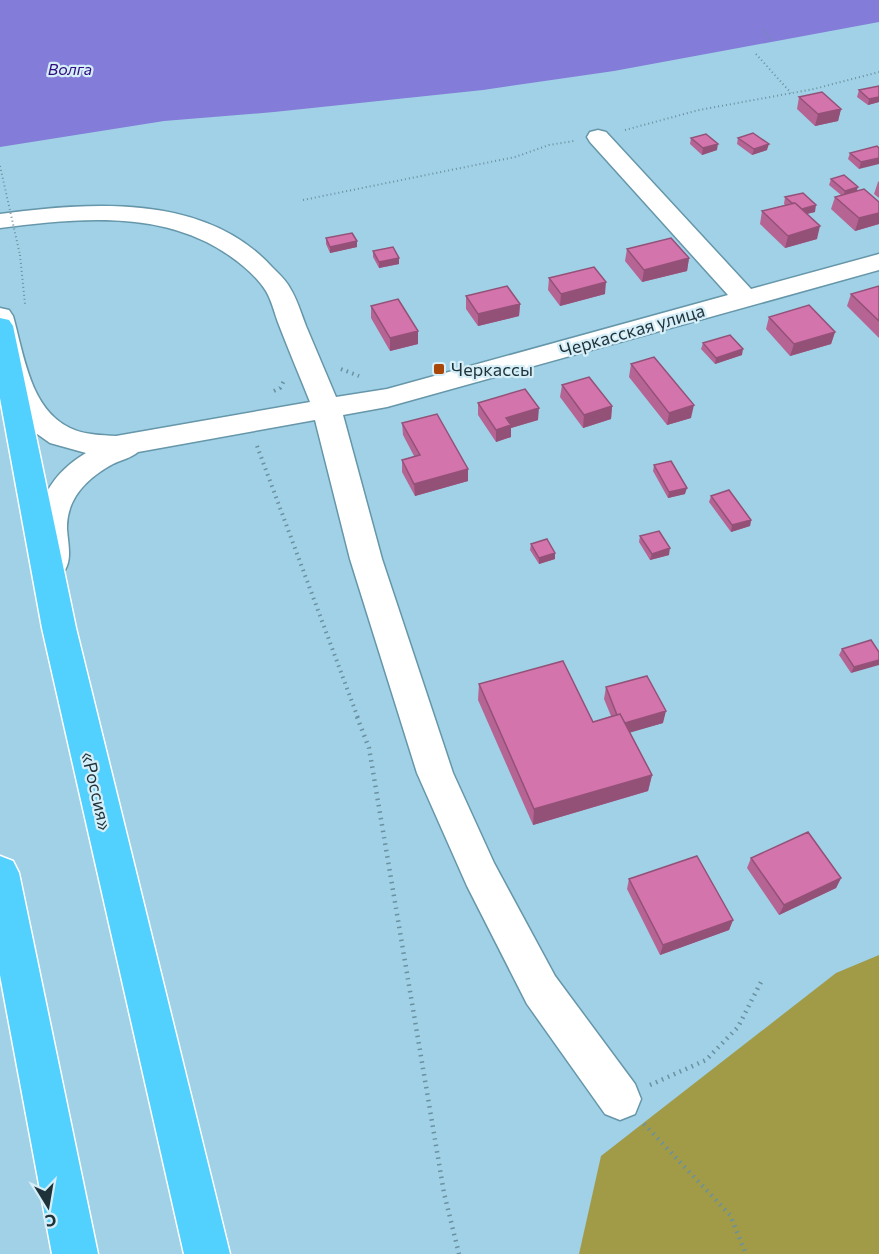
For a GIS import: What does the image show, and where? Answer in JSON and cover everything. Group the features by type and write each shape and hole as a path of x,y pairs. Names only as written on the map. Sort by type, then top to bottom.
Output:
{"highway":[{"name":"«Россия»","path":"9,319 59,628 207,1254"},
{"path":"0,873 75,1254"}],"street":[{"path":"598,137 745,298"},
{"path":"0,221 64,213 114,212 184,223 223,240 255,262 278,289 327,410 366,559 435,773 480,874 541,990 620,1099"},
{"name":"Черкасская улица","path":"9,319 26,404 38,421 58,435 75,441 105,446 137,444 387,398 879,262"},
{"name":"Черкасская улица","path":"59,628 52,527 56,504 69,482 90,464 108,454 137,444"}],"path":[{"path":"763,29 771,41"},
{"path":"756,54 791,93"},
{"path":"0,166 20,255 9,319"},
{"path":"339,367 367,379"},
{"path":"271,393 280,388 287,377"},
{"path":"255,442 369,748 444,1193 459,1254"},
{"path":"746,1254 730,1215 620,1099 706,1060 738,1027 762,980"}],"shaded area":[{"path":"879,955 879,1254 579,1254 601,1156 836,973"}],"water":[{"name":"Волга","path":"0,0 879,0 879,22 614,71 483,90 164,121 0,147"}],"building":[{"path":"879,86 879,97 869,99 859,90"},
{"path":"822,92 841,109 818,114 799,97"},
{"path":"753,133 769,144 754,149 738,138"},
{"path":"706,134 718,144 703,148 691,138"},
{"path":"877,146 879,158 861,162 850,153"},
{"path":"844,175 858,187 845,191 831,179"},
{"path":"864,189 879,202 879,213 859,218 835,197"},
{"path":"803,193 816,205 802,209 785,197"},
{"path":"795,203 820,226 788,236 762,211"},
{"path":"352,233 357,241 330,247 326,238"},
{"path":"671,238 689,258 644,270 627,249"},
{"path":"393,247 399,258 379,262 373,251"},
{"path":"594,267 606,282 561,294 549,278"},
{"path":"507,286 520,304 478,314 466,296"},
{"path":"879,286 879,321 851,294"},
{"path":"398,299 418,331 390,338 371,306"},
{"path":"809,305 835,332 794,344 769,317"},
{"path":"730,335 743,349 716,358 703,343"},
{"path":"654,357 694,405 669,413 631,364"},
{"path":"589,377 612,406 584,415 562,385"},
{"path":"525,389 539,408 506,418 511,425 496,430 478,403"},
{"path":"437,414 468,469 414,484 402,460 420,455 402,423"},
{"path":"671,461 687,488 669,492 654,465"},
{"path":"729,490 751,520 732,525 711,496"},
{"path":"659,531 670,548 652,554 640,536"},
{"path":"547,539 555,553 539,558 531,544"},
{"path":"871,640 879,652 879,660 854,667 842,649"},
{"path":"563,661 593,722 620,714 652,775 534,809 479,684"},
{"path":"647,676 666,711 625,723 620,714 617,715 606,687"},
{"path":"808,832 841,878 784,905 751,858"},
{"path":"697,856 733,920 663,945 629,879"}],"place":[{"name":"Черкассы","path":"439,369"}]}
